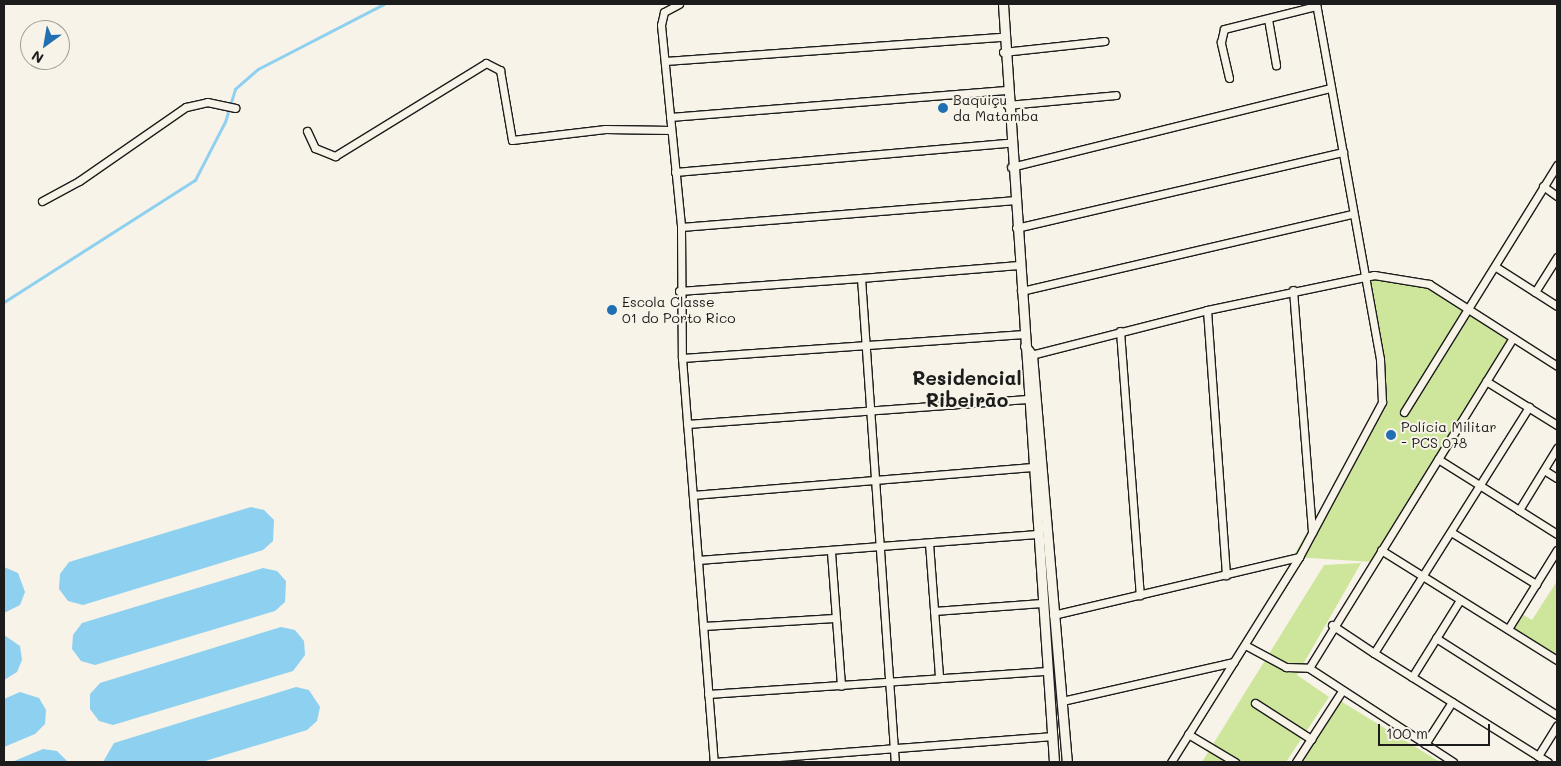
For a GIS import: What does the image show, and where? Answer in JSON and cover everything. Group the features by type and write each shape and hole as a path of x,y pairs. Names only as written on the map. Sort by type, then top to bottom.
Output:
{"street":[{"path":"680,4 669,7 662,18 681,227 682,358 714,762 894,750 1053,736"},
{"path":"1003,4 1003,52 1018,265 1062,701 1066,762"},
{"path":"1171,762 1298,557 1382,402 1380,360 1316,5 1223,31 1229,78"},
{"path":"1268,19 1276,65"},
{"path":"665,61 1003,37"},
{"path":"1003,52 1104,41"},
{"path":"307,131 315,148 335,156 486,63 500,70 512,140 605,129 671,130"},
{"path":"1011,167 1330,88"},
{"path":"670,117 1006,90"},
{"path":"1007,104 1116,95"},
{"path":"42,201 79,181 186,107 222,102 235,108"},
{"path":"675,172 1009,143"},
{"path":"1016,228 1343,152"},
{"path":"1404,412 1496,267 1557,165"},
{"path":"1544,186 1557,196"},
{"path":"681,227 1013,200"},
{"path":"1021,291 1353,214"},
{"path":"1536,292 1557,258"},
{"path":"680,291 1018,265"},
{"path":"1496,267 1557,306"},
{"path":"1028,356 1120,331 1364,275 1429,284 1557,366"},
{"path":"861,278 895,762"},
{"path":"1293,290 1312,532"},
{"path":"1208,310 1226,575"},
{"path":"1120,331 1140,595"},
{"path":"682,358 1024,334"},
{"path":"1309,668 1332,625 1381,550 1512,338"},
{"path":"1028,356 1027,399 1054,762"},
{"path":"1486,381 1557,425"},
{"path":"687,424 1027,399"},
{"path":"1374,653 1529,407"},
{"path":"1519,510 1557,448"},
{"path":"1438,459 1557,534"},
{"path":"693,495 1032,467"},
{"path":"1544,470 1557,478"},
{"path":"1451,532 1536,584"},
{"path":"698,560 831,552 879,546 1037,534"},
{"path":"929,543 939,677"},
{"path":"1381,550 1557,660"},
{"path":"1508,629 1557,550"},
{"path":"831,552 841,686"},
{"path":"1053,614 1298,557"},
{"path":"1412,677 1460,600"},
{"path":"934,611 1042,603"},
{"path":"703,626 835,618"},
{"path":"1332,625 1548,762"},
{"path":"1436,638 1557,715"},
{"path":"1245,645 1286,667 1309,668 1453,762"},
{"path":"1062,701 1234,662"},
{"path":"708,694 1047,671"},
{"path":"1296,762 1342,691"},
{"path":"1425,744 1452,702"},
{"path":"1255,703 1311,739"},
{"path":"1538,756 1557,725"},
{"path":"1188,734 1234,762"}],"green space":[{"path":"1364,275 1429,286 1513,338 1373,562 1293,557 1381,401"},
{"path":"1361,563 1297,675 1329,697 1286,762 1202,762 1324,565"},
{"path":"1557,581 1557,656 1514,629 1522,614 1532,620"},
{"path":"1339,700 1440,762 1303,762"}],"water":[{"path":"251,507 264,510 274,520 273,541 263,550 83,605 68,601 59,589 60,574 69,562"},
{"path":"4,567 18,573 25,592 20,605 4,613"},
{"path":"263,568 277,571 286,581 285,602 275,611 95,665 81,661 72,649 73,635 82,623"},
{"path":"281,627 295,630 304,641 305,655 293,671 113,725 99,721 90,709 90,694 100,683"},
{"path":"4,635 20,646 22,660 17,672 4,680"},
{"path":"296,687 309,690 320,707 317,721 307,730 202,762 103,762 114,743"},
{"path":"20,692 39,698 46,710 45,724 35,734 4,747 4,699"},
{"path":"43,749 57,751 68,762 12,762"}],"waterway":[{"path":"4,302 195,180 225,122 235,89 258,69 384,4"}],"place":[{"name":"Baquiçu da Matamba","path":"943,108"},
{"name":"Escola Classe 01 do Porto Rico","path":"612,310"},
{"name":"Polícia Militar - PCS 078","path":"1391,435"}],"district":[{"name":"Residencial Ribeirão","path":"967,389"}]}
